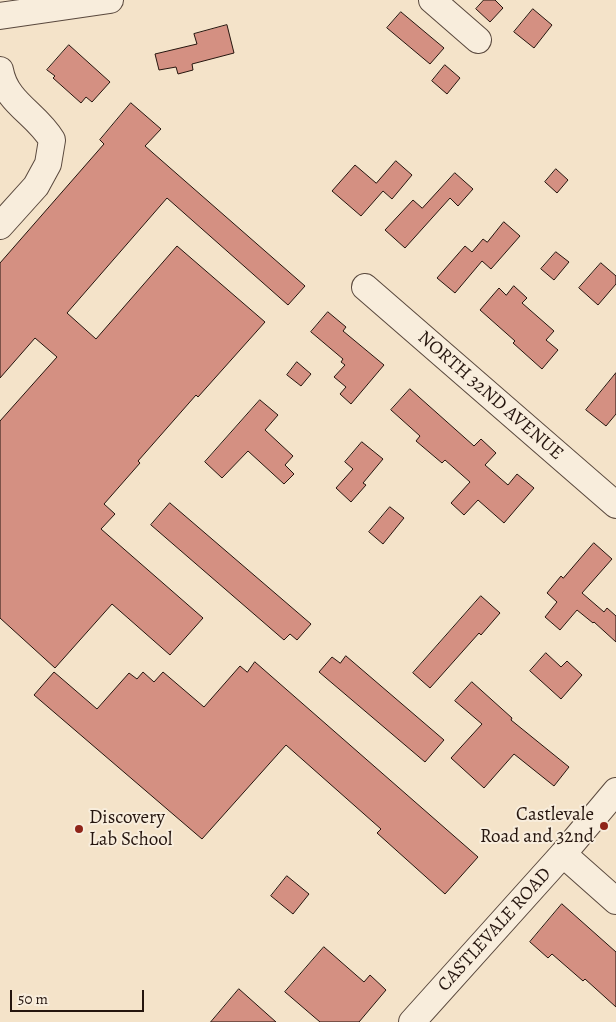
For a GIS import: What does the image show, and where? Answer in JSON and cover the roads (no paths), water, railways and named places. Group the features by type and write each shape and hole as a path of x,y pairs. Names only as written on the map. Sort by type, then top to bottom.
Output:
{"street":[{"path":"0,16 110,0"},
{"path":"432,0 478,40"},
{"path":"0,70 2,81 11,97 45,129 52,140 48,164 36,186 0,226"},
{"name":"NORTH 32ND AVENUE","path":"365,287 616,505"},
{"name":"CASTLEVALE ROAD","path":"412,1022 563,854 616,791"},
{"path":"563,854 616,901"}],"place":[{"name":"Castlevale Road and 32nd","path":"604,826"},
{"name":"Discovery Lab School","path":"79,829"}]}
